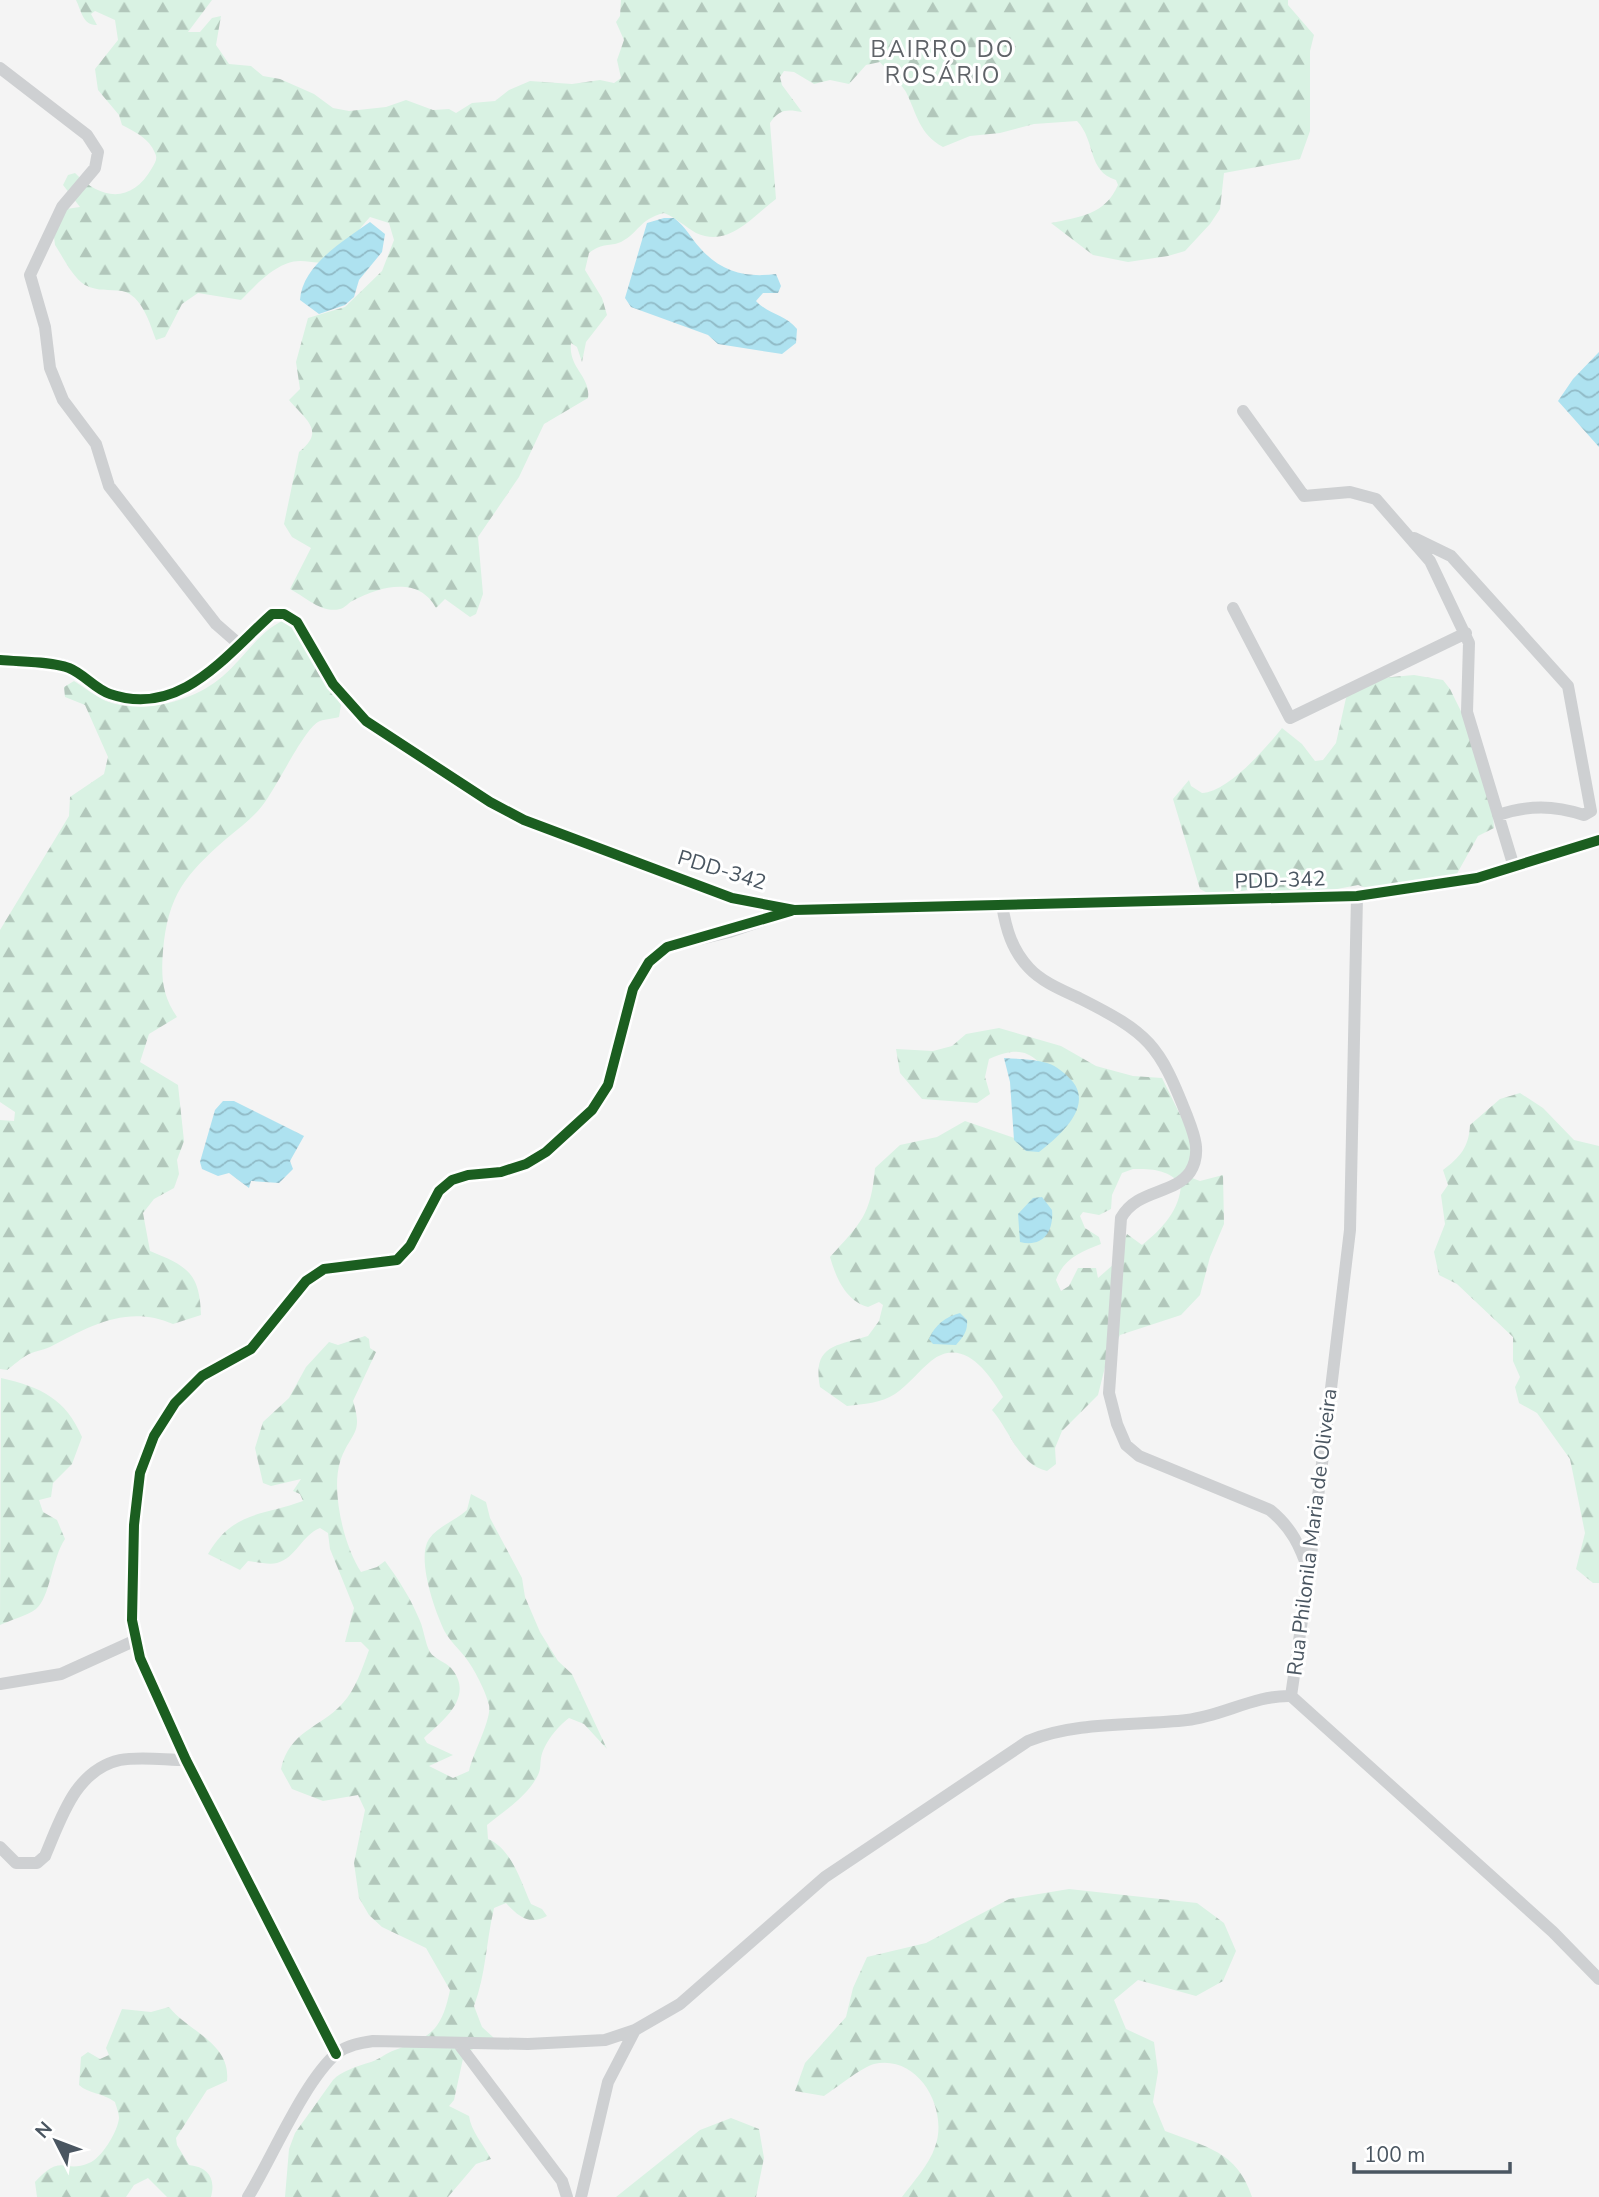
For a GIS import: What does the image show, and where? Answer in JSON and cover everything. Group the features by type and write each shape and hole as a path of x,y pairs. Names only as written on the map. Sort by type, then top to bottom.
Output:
{"street":[{"path":"0,68 87,135 98,152 95,168 62,207 30,275 45,327 50,368 63,400 92,437 109,486 216,624 240,645"},
{"path":"1242,411 1304,495 1350,492 1376,499 1430,561 1466,632 1470,666 1466,712 1514,867"},
{"path":"1410,537 1451,556 1558,672 1571,693 1591,811 1584,816 1552,806 1520,808 1498,815"},
{"path":"1233,608 1290,718 1466,632"},
{"name":"PDD-342","path":"0,660 67,667 106,693 130,700 165,697 193,685 272,614 284,614 297,622 333,684 366,721 490,802 524,820 732,898 794,910 1357,897 1477,878 1599,840"},
{"name":"Rua Philonila Maria de Oliveira","path":"336,2054 353,2044 373,2041 528,2044 605,2040 635,2030 680,2004 825,1877 1028,1741 1056,1733 1189,1720 1272,1695 1291,1696 1310,1572 1350,1230 1357,897"},
{"path":"1002,905 1006,929 1016,951 1030,970 1046,982 1135,1029 1154,1047 1167,1065 1196,1138 1197,1155 1190,1172 1182,1180 1134,1201 1121,1218 1109,1393 1116,1424 1126,1444 1139,1456 1270,1510 1292,1531 1310,1572"},
{"path":"248,2197 314,2083 336,2054 186,1760 140,1658 132,1620 132,1568 141,1473 154,1436 176,1403 202,1376 251,1349 306,1281 324,1269 397,1260 410,1246 439,1191 452,1180 468,1175 501,1172 526,1164 546,1152 592,1110 608,1085 633,989 649,962 667,947 794,910"},
{"path":"0,1684 61,1674 136,1640"},
{"path":"1291,1696 1553,1932 1599,1979"},
{"path":"0,1847 16,1863 37,1863 45,1856 70,1799 84,1780 103,1766 122,1760 186,1760"},
{"path":"582,2197 608,2081 635,2030"},
{"path":"458,2043 562,2181 567,2197"}],"green space":[{"path":"76,0 212,0 188,32 200,32 212,18 221,16 216,45 229,64 251,66 263,76 280,79 314,94 333,108 349,111 386,107 406,100 433,110 449,109 456,113 472,103 495,101 509,90 530,81 572,84 600,80 614,83 621,78 617,60 624,40 616,22 620,16 621,0 1288,0 1288,5 1314,35 1310,51 1310,131 1300,159 1224,173 1220,209 1185,251 1128,262 1093,255 1051,223 1098,209 1113,195 1118,185 1116,180 1100,170 1087,137 1077,121 1034,124 1000,133 970,136 943,147 924,130 901,84 880,62 866,65 849,84 830,80 814,84 794,72 784,71 780,77 782,85 802,112 784,111 770,123 776,199 749,222 719,237 696,233 664,213 649,219 621,242 599,247 589,253 585,270 602,298 607,315 586,342 582,362 577,347 571,343 573,359 586,384 588,398 544,424 519,477 478,537 483,594 476,614 470,617 445,599 436,608 420,591 399,587 376,591 333,610 320,607 290,589 311,548 292,537 284,524 299,452 307,445 312,432 307,420 289,400 300,389 296,362 308,318 345,307 382,271 394,240 389,223 370,217 332,258 320,262 300,261 283,265 241,300 198,293 182,304 165,337 156,340 144,311 135,298 122,291 85,285 72,272 55,245 54,237 66,209 80,207 63,185 68,175 75,173 96,189 116,194 135,187 144,179 156,159 149,143 122,125 119,115 98,90 95,69 118,40 115,20 95,11 91,14 97,25 92,25 83,17"},
{"path":"282,621 295,629 341,705 339,717 320,721 312,727 262,806 189,875 174,900 165,932 162,960 165,993 177,1017 149,1034 140,1062 178,1085 184,1141 177,1160 179,1174 174,1188 154,1199 143,1213 150,1251 173,1261 189,1273 198,1289 201,1315 173,1324 140,1316 109,1320 29,1354 7,1370 0,1369 0,1120 14,1121 15,1112 0,1102 0,930 69,816 70,797 104,774 108,757 85,705 65,697 64,687 74,681 106,701 136,707 183,699 223,676 265,632"},
{"path":"1414,675 1443,680 1489,768 1494,828 1478,836 1454,879 1388,896 1358,885 1311,894 1247,890 1215,897 1200,889 1173,799 1189,780 1191,786 1202,793 1223,785 1246,768 1282,728 1302,744 1315,761 1323,760 1336,743 1346,698 1353,690 1381,678"},
{"path":"999,1028 1061,1046 1096,1066 1133,1076 1162,1078 1195,1145 1192,1178 1200,1181 1223,1175 1224,1224 1210,1257 1200,1295 1181,1315 1120,1335 1105,1367 1098,1395 1062,1431 1055,1448 1056,1464 1047,1471 1029,1462 1015,1445 992,1410 1003,1397 982,1368 964,1355 943,1354 931,1361 895,1394 872,1403 847,1406 820,1387 818,1373 823,1355 837,1345 868,1336 879,1321 883,1305 879,1302 868,1307 854,1300 835,1273 830,1257 863,1217 871,1197 875,1168 900,1145 937,1137 965,1121 1029,1143 1057,1085 1036,1060 1021,1052 1012,1052 989,1059 985,1077 990,1094 977,1103 922,1099 900,1073 896,1049 933,1051 952,1046 966,1034","holes":["1133,1169 1164,1173 1181,1184 1177,1202 1169,1218 1142,1245 1127,1234 1114,1264 1098,1278 1096,1268 1078,1268 1069,1286 1061,1291 1056,1280 1068,1261 1101,1244 1099,1237 1085,1228 1080,1216 1083,1212 1099,1215 1111,1209 1112,1195 1122,1173"]},
{"path":"1520,1093 1543,1108 1574,1140 1599,1146 1599,1583 1593,1583 1576,1569 1585,1533 1570,1459 1537,1413 1519,1403 1515,1387 1520,1377 1513,1361 1513,1337 1457,1284 1439,1275 1434,1252 1445,1224 1441,1195 1448,1185 1443,1170 1462,1151 1468,1139 1470,1125 1500,1099"},
{"path":"365,1336 369,1339 370,1348 376,1352 353,1401 356,1428 340,1462 338,1503 349,1548 361,1572 377,1567 385,1561 413,1605 430,1652 449,1666 458,1678 460,1688 454,1707 424,1738 427,1743 453,1755 429,1766 453,1778 469,1771 489,1711 476,1674 441,1623 426,1572 426,1548 429,1539 467,1510 471,1494 486,1502 490,1518 522,1578 525,1597 540,1632 558,1661 572,1674 607,1749 584,1724 569,1718 548,1741 541,1758 539,1773 528,1790 487,1825 488,1839 510,1858 531,1904 542,1909 547,1916 530,1920 515,1912 506,1903 494,1908 474,2006 482,2027 494,2038 464,2054 454,2100 449,2106 469,2116 491,2159 476,2164 448,2197 285,2197 289,2149 295,2133 333,2080 345,2071 374,2061 427,2036 439,2023 450,1990 426,1948 382,1927 369,1915 359,1898 354,1863 365,1810 358,1795 323,1801 292,1789 281,1769 285,1756 298,1738 347,1698 369,1650 361,1642 345,1642 354,1608 330,1549 328,1533 320,1528 314,1531 289,1556 277,1563 248,1561 240,1570 208,1554 218,1540 238,1522 303,1501 300,1494 293,1491 301,1479 271,1486 263,1483 255,1448 263,1422 289,1398 306,1367 329,1342 338,1345"},
{"path":"1,1378 40,1391 60,1404 76,1424 82,1437 72,1464 53,1483 51,1497 39,1500 43,1512 57,1520 65,1539 45,1596 36,1609 0,1625"},
{"path":"1069,1889 1197,1903 1224,1923 1236,1951 1223,1981 1196,1996 1138,1980 1114,2000 1126,2029 1154,2042 1158,2072 1153,2102 1165,2131 1207,2147 1229,2160 1246,2182 1252,2197 902,2197 929,2160 938,2132 934,2102 917,2076 890,2063 874,2064 856,2073 824,2096 795,2091 805,2063 846,2017 853,1988 867,1957 926,1943 1009,1899"},
{"path":"169,2007 216,2047 226,2068 227,2081 207,2090 176,2138 177,2145 189,2165 201,2168 209,2175 212,2184 211,2197 167,2197 148,2178 134,2185 126,2197 37,2197 35,2182 44,2173 58,2166 80,2166 94,2160 108,2144 118,2124 115,2102 79,2085 81,2057 88,2052 100,2059 109,2055 106,2048 122,2009 151,2012"},
{"path":"731,2118 759,2129 764,2158 756,2197 616,2197 700,2130"}],"water":[{"path":"674,218 708,256 725,268 744,274 776,274 781,286 778,293 763,293 756,301 793,324 797,329 796,343 782,354 718,344 708,335 631,307 625,298 647,223"},
{"path":"370,222 385,234 382,252 359,280 354,297 345,305 319,314 300,300 308,276 337,245"},
{"path":"1599,352 1599,447 1558,401 1573,379"},
{"path":"1004,1058 1051,1064 1073,1082 1078,1092 1079,1102 1071,1121 1039,1152 1026,1151 1014,1140 1010,1082"},
{"path":"223,1101 234,1101 304,1136 290,1161 293,1169 279,1183 251,1181 249,1188 229,1173 218,1176 202,1169 200,1162 215,1110"},
{"path":"1042,1197 1052,1210 1049,1231 1041,1240 1020,1242 1018,1214 1033,1198"},
{"path":"960,1313 967,1320 967,1327 956,1345 933,1344 929,1339 937,1326 945,1319"}],"cycle path":[{"path":"0,660 61,666 69,668 110,694 135,699 158,698 200,679 272,614 284,614 297,622 333,684 366,721 490,802 524,820 732,898 794,910 1357,896 1477,878 1599,840"},
{"path":"336,2054 186,1760 140,1658 132,1620 134,1525 140,1473 154,1436 175,1403 202,1376 251,1349 306,1281 324,1269 397,1260 410,1246 439,1191 452,1180 468,1175 501,1172 526,1164 546,1152 592,1110 608,1085 633,989 649,962 667,947 791,911"}],"district":[{"name":"BAIRRO DO ROSÁRIO","path":"943,62"}]}
